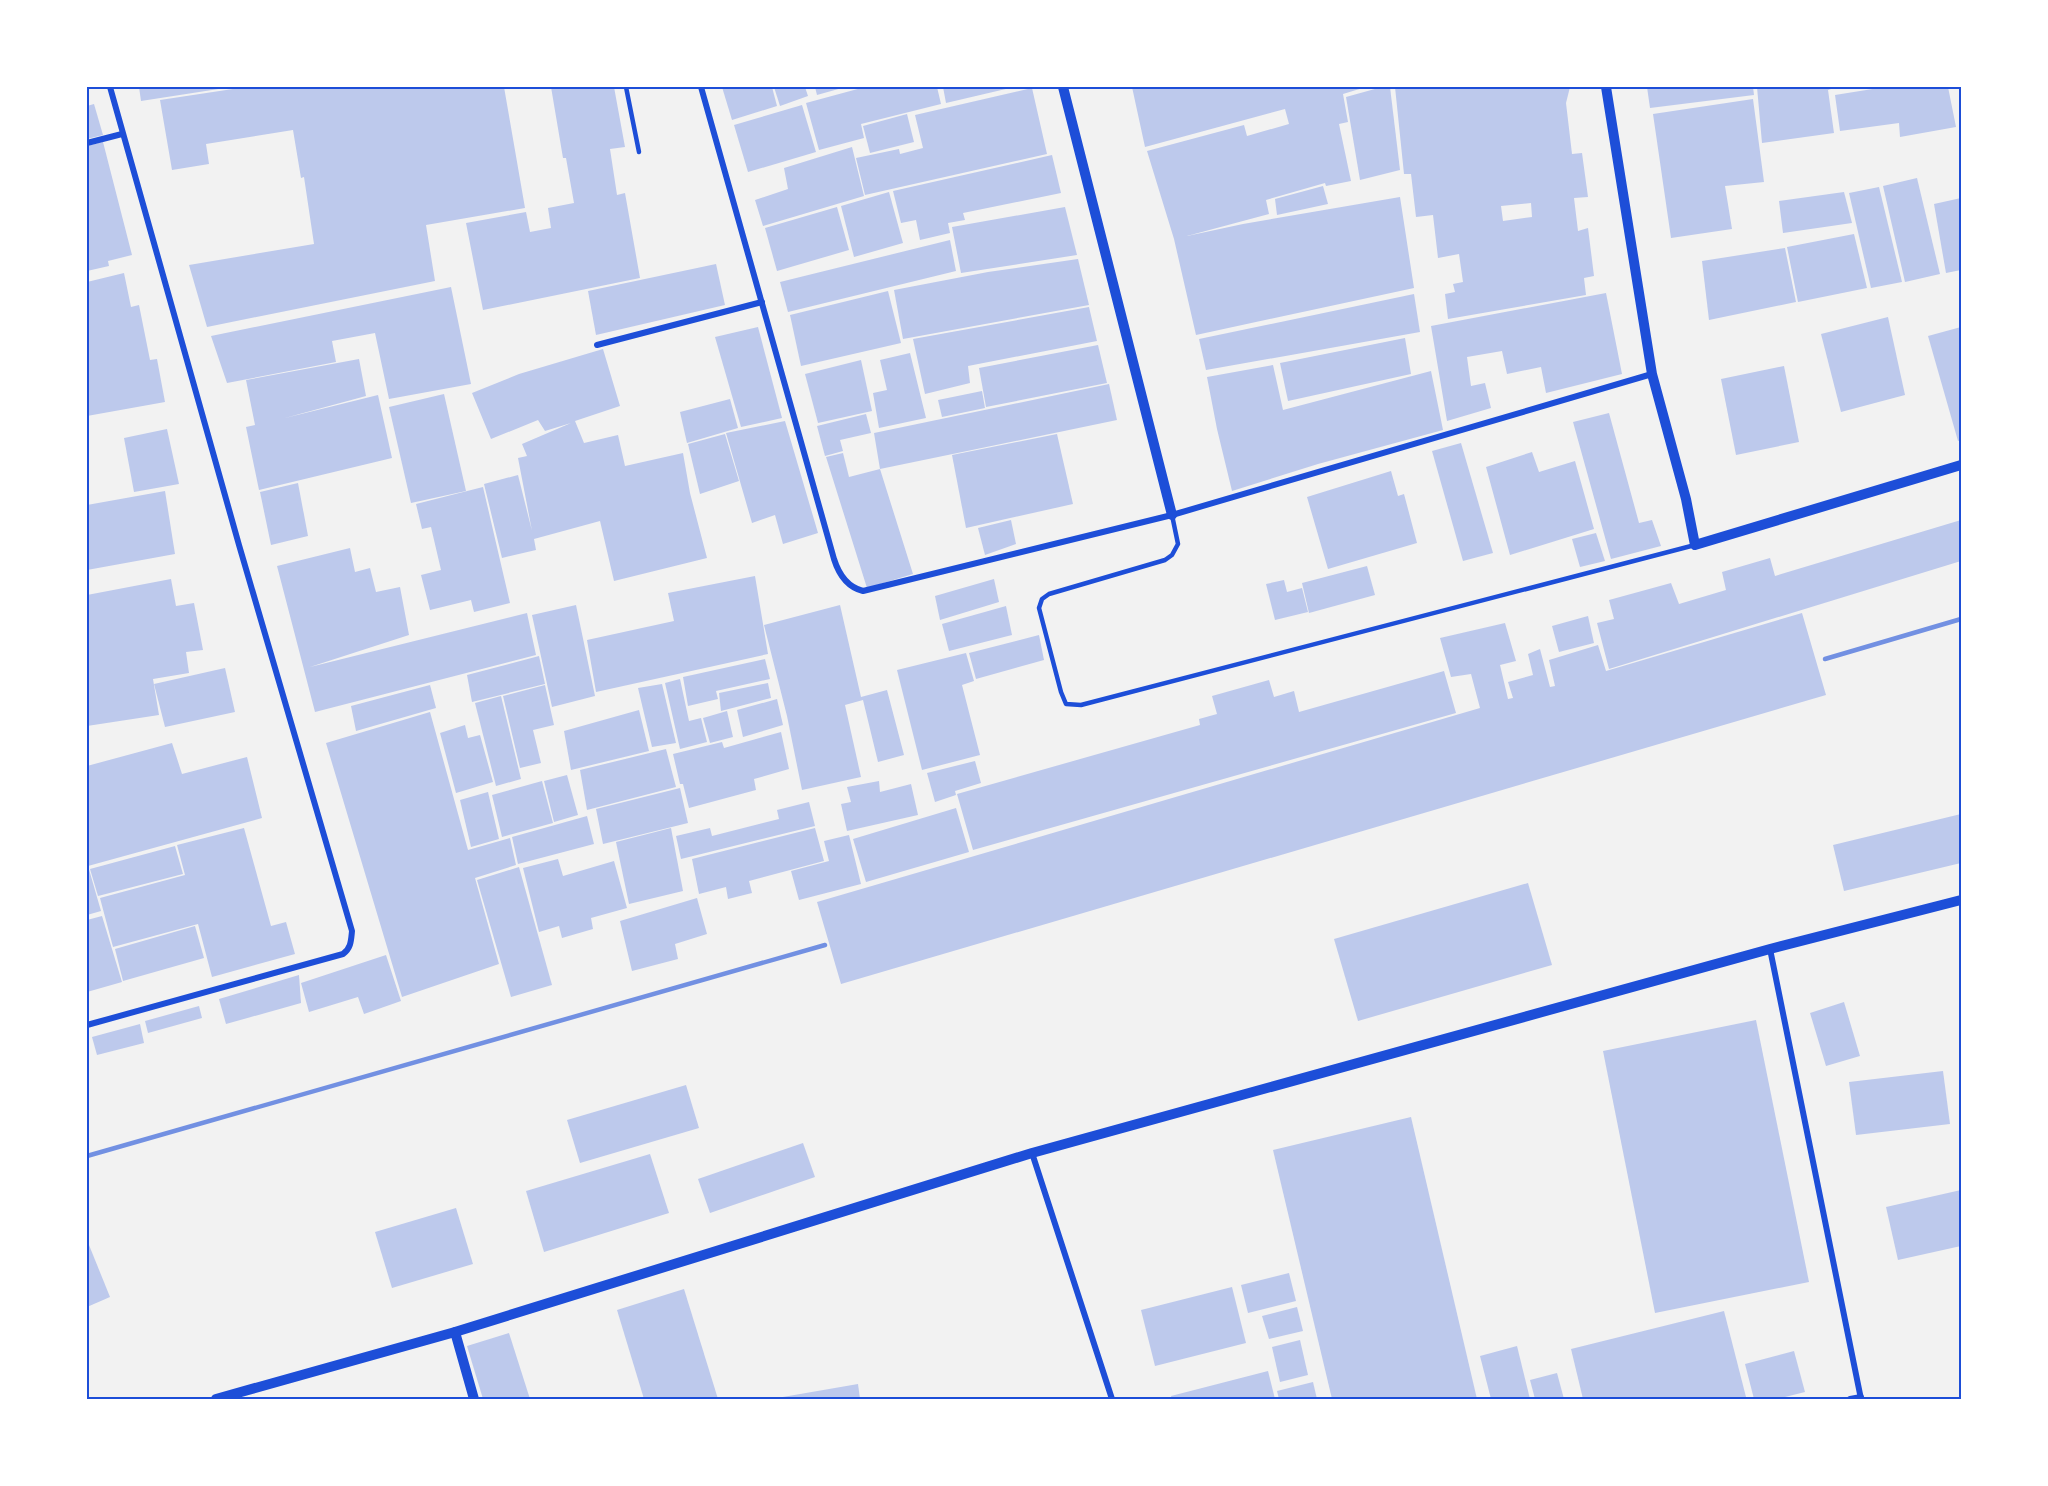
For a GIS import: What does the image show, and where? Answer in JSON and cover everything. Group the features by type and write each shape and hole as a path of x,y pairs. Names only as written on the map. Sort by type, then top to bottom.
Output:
{"street":[{"path":"87,1025 343,954 348,951 351,943 352,930 235,534 122,134 111,87"},
{"path":"701,87 838,572 853,588 864,591 1172,515 1652,374"},
{"path":"1063,87 1172,515"},
{"path":"1606,87 1652,374 1686,499 1695,545 1961,465"},
{"path":"87,143 122,134"},
{"path":"597,345 762,302"},
{"path":"216,1399 455,1332 1032,1153 1770,949 1961,900"},
{"path":"1770,949 1861,1398 1850,1399"},
{"path":"1032,1153 1112,1399"},
{"path":"455,1332 474,1399"}],"lane":[{"path":"626,87 639,152"},
{"path":"1172,515 1178,544 1172,555 1165,560 1049,594 1042,599 1039,608 1066,704 1081,705 1695,545"}],"building":[{"path":"139,87 224,87 225,88 141,101"},
{"path":"246,87 504,87 525,208 426,225 435,281 207,327 189,265 314,244 304,177 301,178 293,130 206,144 209,164 172,170 160,100"},
{"path":"551,87 614,87 625,147 610,149 617,195 625,193 640,278 483,310 466,223 526,212 530,232 551,228 548,208 574,203 566,158 563,158"},
{"path":"722,87 772,87 777,106 732,120"},
{"path":"774,87 805,87 808,96 780,106"},
{"path":"815,87 842,87 842,88 817,95"},
{"path":"865,87 937,87 941,104 861,124 864,138 819,150 806,103"},
{"path":"943,87 1010,87 1010,88 946,103"},
{"path":"1132,87 1366,87 1343,94 1348,122 1339,124 1351,181 1326,186 1325,183 1266,200 1269,214 1187,236 1400,197 1414,288 1196,335 1174,239 1147,151 1244,125 1247,136 1289,124 1285,109 1145,147"},
{"path":"1390,87 1400,170 1360,180 1346,97"},
{"path":"1395,87 1570,87 1566,103 1572,154 1582,153 1588,197 1574,198 1578,231 1588,228 1594,276 1584,278 1586,295 1448,319 1445,294 1455,292 1453,284 1463,282 1459,254 1438,258 1433,215 1416,217 1411,174 1404,174","holes":["1531,203 1532,217 1503,221 1501,206"]},
{"path":"1647,87 1753,87 1754,95 1650,108"},
{"path":"1757,87 1837,87 1828,90 1834,133 1762,143"},
{"path":"1885,87 1948,87 1956,127 1900,137 1899,123 1840,131 1835,95"},
{"path":"1032,88 1047,154 865,195 856,158 899,149 900,154 923,148 915,115"},
{"path":"1753,99 1764,182 1725,186 1732,229 1671,238 1653,114"},
{"path":"94,104 103,135 87,139 87,106"},
{"path":"802,105 816,152 748,172 734,125"},
{"path":"907,114 914,142 870,153 863,126"},
{"path":"103,142 132,255 108,261 109,266 87,271 87,146"},
{"path":"852,147 864,196 763,226 755,200 788,189 784,168"},
{"path":"1052,155 1061,193 963,213 965,220 948,223 950,233 920,240 916,220 901,223 893,191"},
{"path":"1917,178 1940,274 1905,282 1883,186"},
{"path":"1323,186 1328,204 1277,215 1275,199"},
{"path":"1879,187 1902,282 1871,288 1849,193"},
{"path":"889,192 903,243 854,257 841,206"},
{"path":"1844,192 1852,223 1783,233 1779,201"},
{"path":"1961,198 1961,270 1946,273 1934,204"},
{"path":"837,207 849,250 777,271 765,228"},
{"path":"1065,207 1077,255 961,273 952,227"},
{"path":"1854,234 1867,288 1798,302 1787,247"},
{"path":"950,240 956,271 788,312 780,282"},
{"path":"1785,248 1796,302 1709,320 1702,261"},
{"path":"1078,259 1089,305 903,339 894,290 988,272"},
{"path":"716,264 725,305 596,335 588,291"},
{"path":"124,273 131,307 139,305 150,360 157,359 165,402 87,416 87,282"},
{"path":"451,287 471,384 389,399 375,333 332,341 336,362 227,383 211,336"},
{"path":"888,291 901,343 801,366 790,315"},
{"path":"1606,293 1622,374 1546,393 1541,367 1507,374 1502,351 1467,357 1471,386 1485,383 1491,408 1447,421 1431,326"},
{"path":"1414,294 1420,332 1206,370 1199,339"},
{"path":"1089,307 1097,341 968,366 970,383 925,394 913,339"},
{"path":"1888,317 1905,395 1841,412 1821,334"},
{"path":"758,327 782,418 741,427 715,337"},
{"path":"1961,327 1961,440 1958,441 1928,336"},
{"path":"1405,338 1411,374 1288,401 1280,363"},
{"path":"1098,345 1107,383 986,407 979,368"},
{"path":"603,349 620,406 575,421 584,443 618,435 625,466 683,453 690,493 707,558 614,581 600,521 534,539 536,550 502,558 484,484 518,475 532,531 518,458 527,456 522,444 571,423 545,431 538,420 491,439 472,393 519,374"},
{"path":"910,353 926,418 879,428 873,393 887,390 880,360"},
{"path":"359,359 366,396 285,418 378,395 392,458 259,490 246,427 255,425 246,380"},
{"path":"861,360 872,411 818,423 805,374"},
{"path":"1273,365 1283,410 1431,371 1443,430 1318,464 1232,491 1207,377"},
{"path":"1784,366 1799,442 1736,455 1721,379"},
{"path":"1109,384 1117,420 880,469 874,433"},
{"path":"982,391 985,408 942,417 938,400"},
{"path":"444,394 466,491 411,503 389,407"},
{"path":"730,399 738,428 687,443 680,412"},
{"path":"1609,413 1639,523 1652,520 1661,546 1611,559 1573,422"},
{"path":"866,414 871,433 840,440 843,451 825,456 817,426"},
{"path":"785,421 818,533 783,544 775,515 752,523 726,433"},
{"path":"167,429 179,484 134,492 124,438"},
{"path":"725,434 739,481 700,494 688,444"},
{"path":"1057,434 1073,504 966,528 952,455"},
{"path":"1461,443 1493,553 1463,561 1432,451"},
{"path":"1532,452 1539,472 1575,461 1594,529 1510,555 1486,467"},
{"path":"843,453 849,477 880,469 913,574 867,588 826,457"},
{"path":"1391,471 1398,496 1404,494 1417,543 1328,569 1307,497"},
{"path":"298,483 308,536 271,545 260,492"},
{"path":"483,487 510,603 474,612 471,600 430,610 421,575 441,570 431,527 422,529 416,504"},
{"path":"165,491 175,554 87,570 87,505"},
{"path":"1011,520 1016,544 985,555 978,528"},
{"path":"1961,520 1961,561 1609,669 1597,623 1614,619 1609,600 1671,583 1679,604 1726,590 1722,572 1770,558 1775,576"},
{"path":"1596,533 1605,561 1580,567 1572,539"},
{"path":"350,548 355,572 370,568 376,592 400,587 409,635 310,667 527,613 536,655 315,712 277,566"},
{"path":"1367,566 1375,595 1309,613 1302,583"},
{"path":"755,576 768,654 596,692 587,640 674,621 668,593"},
{"path":"171,579 176,606 194,603 203,650 186,652 189,673 153,679 159,715 87,726 87,595"},
{"path":"994,579 999,602 940,620 935,596"},
{"path":"1284,580 1287,592 1302,588 1308,612 1275,620 1266,584"},
{"path":"576,605 595,696 552,707 532,615"},
{"path":"840,605 861,697 887,690 904,755 878,762 863,700 845,705 861,777 802,790 787,716 764,625"},
{"path":"1006,606 1012,635 949,651 942,624"},
{"path":"1802,613 1826,695 841,984 817,902 1480,708 1471,674 1451,677 1440,638 1505,623 1516,661 1500,665 1508,699 1513,698 1508,682 1533,675 1528,654 1540,649 1550,687 1555,686 1549,660 1598,645 1606,671"},
{"path":"1588,616 1594,643 1559,652 1552,626"},
{"path":"1039,635 1044,660 976,679 969,653"},
{"path":"966,653 974,681 962,685 980,755 922,770 897,670"},
{"path":"539,656 545,684 472,702 467,675"},
{"path":"765,659 770,679 716,691 718,699 688,706 683,677"},
{"path":"225,668 235,712 165,727 154,684"},
{"path":"1444,671 1456,713 973,850 957,794 1200,725 1199,719 1217,714 1212,696 1269,680 1274,697 1294,691 1299,712"},
{"path":"680,679 689,721 701,718 707,742 680,749 665,683"},
{"path":"768,683 771,698 721,711 719,693"},
{"path":"662,684 676,743 652,747 638,688"},
{"path":"430,685 436,708 356,731 351,706"},
{"path":"545,685 554,725 533,730 541,763 520,768 503,696"},
{"path":"501,696 521,779 496,786 475,703"},
{"path":"777,699 783,725 743,737 737,710"},
{"path":"639,710 649,751 571,770 564,731"},
{"path":"727,711 733,737 710,743 703,718"},
{"path":"430,712 468,850 510,838 516,865 475,878 499,964 402,997 326,743"},
{"path":"465,725 468,738 480,735 493,782 456,793 440,733"},
{"path":"781,732 789,769 754,779 756,790 689,808 683,784 680,784 673,754 722,742 724,748"},
{"path":"172,743 182,774 247,757 262,818 88,866 101,911 87,915 87,766"},
{"path":"666,749 676,787 587,810 580,770"},
{"path":"975,761 981,783 955,791 956,795 935,802 927,773"},
{"path":"567,775 578,815 554,822 544,781"},
{"path":"542,781 553,823 502,837 492,795"},
{"path":"879,781 880,792 911,784 918,815 847,831 841,804 851,802 847,787"},
{"path":"680,788 688,823 603,844 596,809"},
{"path":"488,792 499,839 471,847 460,800"},
{"path":"809,802 815,826 681,859 676,836 710,828 712,836 779,819 777,810"},
{"path":"956,808 969,852 866,882 853,839"},
{"path":"1961,814 1961,863 1844,891 1833,845"},
{"path":"587,816 594,844 518,864 512,837"},
{"path":"244,828 271,926 286,922 295,954 212,977 198,924 113,947 100,898 185,875 177,845"},
{"path":"671,828 683,891 629,904 616,842"},
{"path":"815,828 824,861 749,881 752,893 728,899 726,887 699,894 692,859"},
{"path":"849,835 861,884 799,900 791,871 829,861 824,841"},
{"path":"175,846 183,874 98,896 90,869"},
{"path":"558,859 563,876 614,861 627,908 591,918 593,929 562,938 559,926 539,932 523,868"},
{"path":"519,867 552,985 511,997 477,880"},
{"path":"1528,883 1552,965 1358,1021 1334,939"},
{"path":"697,898 707,934 675,944 678,959 632,971 620,921"},
{"path":"102,916 122,982 87,992 87,920"},
{"path":"195,926 204,958 123,981 115,949"},
{"path":"386,955 401,1001 364,1014 358,997 309,1012 301,983"},
{"path":"299,975 301,1003 226,1024 219,999"},
{"path":"1844,1002 1860,1056 1826,1066 1810,1013"},
{"path":"199,1006 202,1018 148,1033 145,1021"},
{"path":"1756,1020 1809,1282 1655,1313 1603,1051"},
{"path":"140,1024 144,1043 97,1055 92,1037"},
{"path":"1943,1071 1950,1124 1856,1135 1849,1082"},
{"path":"686,1085 699,1128 580,1163 567,1120"},
{"path":"1411,1117 1477,1399 1332,1399 1273,1150"},
{"path":"803,1143 815,1177 710,1213 698,1179"},
{"path":"650,1154 669,1213 544,1252 526,1191"},
{"path":"1961,1190 1961,1246 1898,1260 1886,1207"},
{"path":"456,1208 473,1264 392,1288 375,1232"},
{"path":"89,1245 110,1297 87,1307 87,1246"},
{"path":"1289,1273 1296,1301 1248,1313 1241,1285"},
{"path":"1232,1287 1246,1343 1155,1366 1141,1310"},
{"path":"684,1289 718,1399 644,1399 617,1310"},
{"path":"1297,1307 1303,1331 1269,1339 1262,1316"},
{"path":"1724,1311 1746,1397 1739,1399 1583,1399 1571,1349"},
{"path":"509,1333 530,1399 483,1399 467,1346"},
{"path":"1300,1340 1308,1375 1280,1382 1272,1347"},
{"path":"1517,1346 1530,1399 1491,1399 1480,1356"},
{"path":"1794,1351 1805,1392 1777,1399 1754,1399 1745,1364"},
{"path":"1268,1371 1275,1399 1172,1399 1171,1396"},
{"path":"1557,1373 1564,1399 1535,1399 1530,1380"},
{"path":"1313,1382 1317,1399 1279,1399 1277,1391"},
{"path":"858,1384 860,1399 777,1399 777,1398"}],"railway":[{"path":"1825,659 1961,619"},
{"path":"87,1156 825,945"}]}
